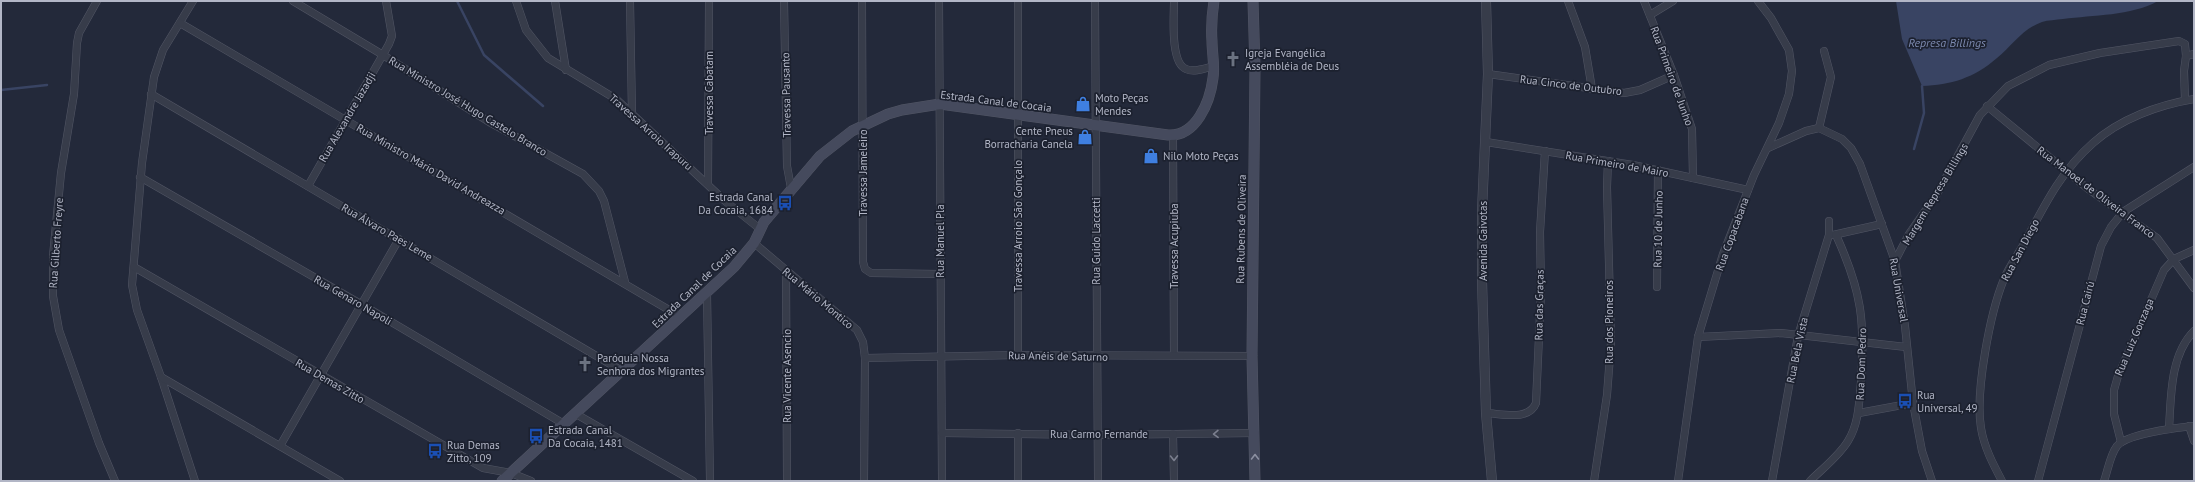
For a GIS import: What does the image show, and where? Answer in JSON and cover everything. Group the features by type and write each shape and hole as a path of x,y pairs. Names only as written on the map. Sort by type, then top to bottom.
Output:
{"main road":[{"path":"1173,136 1187,130 1199,120 1212,85 1214,66 1212,35 1214,1"},
{"name":"Rua Rubens de Oliveira","path":"1253,1 1255,68 1252,356 1256,481"},
{"name":"Estrada Canal de Cocaia","path":"502,481 707,293 744,256 754,243 760,229 791,188 830,147 852,131 902,110 940,104 1173,136"}],"street":[{"name":"Rua Gilberto Freyre","path":"97,1 79,33 76,43 74,94 63,161 54,249 53,296 59,330 99,443 115,481"},
{"path":"193,1 161,55 154,77 140,177 133,297 195,481"},
{"name":"Rua Ministro José Hugo Castelo Branco","path":"293,1 383,55 491,123 583,174 599,191 604,201 625,282"},
{"name":"Rua Alexandre Jazadji","path":"308,186 383,55 392,36 386,1"},
{"name":"Travessa Arroio Irapuru","path":"516,1 526,30 534,43 548,58 566,70 598,87 632,114 725,201 760,229"},
{"path":"555,1 566,70"},
{"path":"630,1 632,114"},
{"name":"Travessa Cabatam","path":"708,184 709,1"},
{"name":"Travessa Pausanto","path":"784,1 787,166 791,188"},
{"name":"Travessa Jameleiro","path":"862,1 863,262 865,269 871,273 940,274"},
{"name":"Rua Manuel Pla","path":"939,1 940,357 942,481"},
{"name":"Travessa Arroio São Gonçalo","path":"1018,1 1018,355"},
{"name":"Rua Guido Laccetti","path":"1095,1 1098,481"},
{"path":"1174,1 1175,42 1178,62 1181,66 1191,70 1214,66"},
{"name":"Avenida Gaivotas","path":"1486,1 1488,74 1482,211 1482,281 1486,413 1492,481"},
{"path":"1568,1 1584,47 1592,89"},
{"name":"Rua Primeiro de Junho","path":"1644,1 1674,75 1692,129 1693,178"},
{"path":"1650,15 1673,1"},
{"name":"Rua Copacabana","path":"1678,481 1698,337 1723,254 1748,190 1768,148 1787,100 1792,71 1791,60 1785,42 1758,1"},
{"name":"Rua Ministro Mário David Andreazza","path":"180,23 625,282 681,317"},
{"name":"Margem Represa Billings","path":"1895,261 1910,234 1937,194 1976,121 1987,106 2014,81 2049,65 2088,55 2179,41 2185,44 2186,56"},
{"path":"1768,148 1806,131 1819,128 1831,77 1824,51"},
{"path":"2185,100 2184,71 2186,56 2194,54"},
{"name":"Rua Cinco de Outubro","path":"1488,74 1624,93 1633,92 1674,75"},
{"name":"Rua Álvaro Paes Leme","path":"151,94 622,371"},
{"name":"Rua San Diego","path":"2002,481 1984,442 1979,393 1994,309 2006,273 2051,191 2066,171 2093,142 2130,118 2185,100 2194,99"},
{"name":"Rua Manoel de Oliveira Franco","path":"1987,106 2066,171 2157,238 2194,288"},
{"name":"Rua Universal","path":"1819,128 1833,134 1851,148 1860,164 1895,261 1901,295 1913,403 1922,450 1932,481"},
{"name":"Travessa Acupiuba","path":"1173,136 1174,355"},
{"name":"Rua Primeiro de Mairo","path":"1486,142 1658,170 1748,190"},
{"name":"Rua das Graças","path":"1486,413 1526,414 1534,408 1536,403 1541,292 1540,226 1545,151"},
{"name":"Rua dos Pioneiros","path":"1594,481 1607,395 1611,343 1607,195 1608,161"},
{"name":"Rua Cairú","path":"2038,481 2097,256 2111,227 2123,212 2194,167"},
{"name":"Rua 10 de Junho","path":"1657,287 1658,170"},
{"name":"Rua Genaro Napoli","path":"140,177 361,304 564,424"},
{"name":"Rua Bela Vista","path":"1772,481 1798,336 1833,235 1829,221"},
{"path":"1833,235 1882,224"},
{"name":"Rua Dom Pedro","path":"1810,481 1847,442 1858,413 1863,342 1862,312 1848,260 1833,235"},
{"path":"280,446 399,239"},
{"name":"Rua Mário Montico","path":"754,243 857,330 863,342 865,358 864,481"},
{"name":"Rua Luiz Gonzaga","path":"2121,442 2114,414 2113,400 2118,376 2160,276 2174,259 2194,250"},
{"name":"Rua Demas Zitto","path":"134,267 482,468 511,473 531,481"},
{"name":"Rua Vicente Asencio","path":"786,271 787,481"},
{"path":"707,293 710,481"},
{"path":"2168,429 2177,359 2184,344 2194,331"},
{"path":"1698,337 1781,333 1906,347"},
{"name":"Rua Anéis de Saturno","path":"865,358 1018,355 1097,357 1174,355 1252,356"},
{"path":"161,377 340,481"},
{"path":"1858,413 1913,403"},
{"path":"576,414 586,422 693,481"},
{"path":"2104,481 2112,455 2121,442 2168,429 2192,426 2194,441"},
{"name":"Rua Carmo Fernande","path":"942,433 1097,435 1255,433"},
{"path":"1018,433 1018,481"},
{"path":"1173,434 1174,481"}],"water":[{"name":"Represa Billings","path":"1896,1 2158,1 2136,10 2099,16 2049,20 2042,22 2023,33 1997,58 1980,71 1952,82 1922,86 1902,39"}],"waterway":[{"path":"457,1 484,55 543,106"},
{"path":"1,90 47,85"},
{"path":"1914,149 1924,113 1922,86"}],"place":[{"name":"Igreja Evangélica Assembléia de Deus","path":"1233,59"},
{"name":"Moto Peças Mendes","path":"1083,104"},
{"name":"Cente Pneus Borracharia Canela","path":"1085,137"},
{"name":"Nilo Moto Peças","path":"1151,156"},
{"name":"Estrada Canal Da Cocaia, 1684","path":"785,203"},
{"name":"Paróquia Nossa Senhora dos Migrantes","path":"585,364"},
{"name":"Rua Universal, 49","path":"1905,401"},
{"name":"Estrada Canal Da Cocaia, 1481","path":"536,436"},
{"name":"Rua Demas Zitto, 109","path":"435,451"}]}
